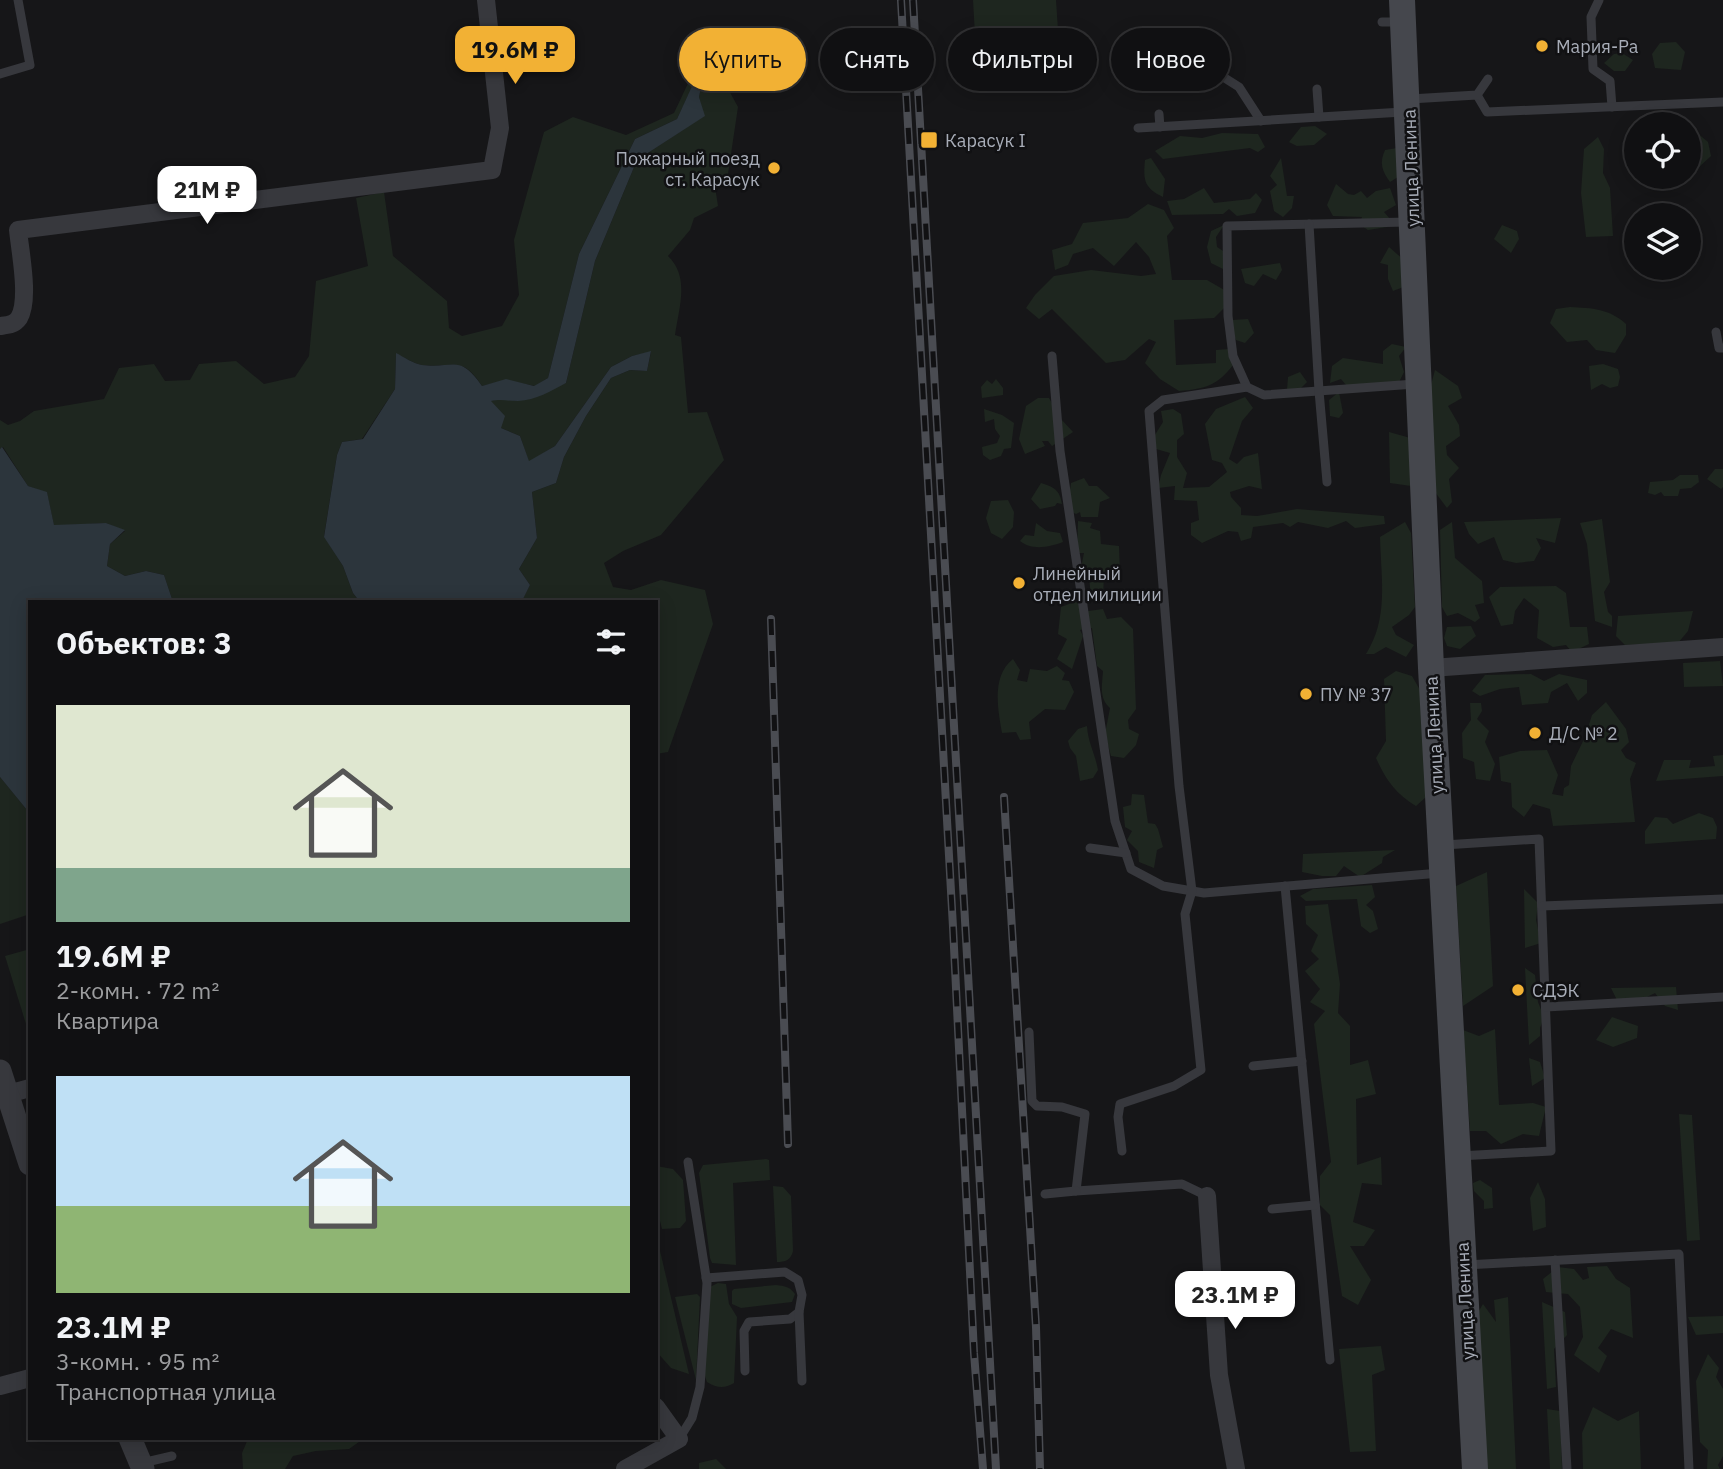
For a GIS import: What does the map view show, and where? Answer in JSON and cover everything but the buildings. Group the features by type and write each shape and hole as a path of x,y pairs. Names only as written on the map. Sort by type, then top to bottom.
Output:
{"main road":[{"name":"улица Ленина","path":"1396,15 1408,106 1431,668 1445,814 1440,845 1475,1469"}],"street":[{"path":"0,327 11,325 19,318 24,302 18,230 492,170 500,128 486,0"},
{"path":"1431,668 1723,647"},
{"path":"0,1071 3,1095 28,1159"},
{"path":"3,1095 28,1089"},
{"path":"1206,1196 1219,1375 1236,1469"},
{"path":"0,1386 28,1379"},
{"path":"625,1469 679,1439 658,1410"},
{"path":"131,1440 142,1466"}],"lane":[{"path":"0,74 30,65 18,0"},
{"path":"1599,0 1591,17 1593,69 1610,81 1612,107"},
{"path":"1138,128 1319,117 1408,106 1476,96 1488,79"},
{"path":"1230,81 1239,87 1261,121"},
{"path":"1317,89 1319,117"},
{"path":"1476,96 1487,112 1723,102"},
{"path":"1159,114 1160,127"},
{"path":"1247,387 1233,356 1227,226 1413,222"},
{"path":"1309,224 1327,482"},
{"path":"1716,332 1719,348 1723,348"},
{"path":"1052,356 1060,451 1113,807 1131,869 1163,886 1204,893 1442,873"},
{"path":"1122,1151 1118,1117 1120,1104 1174,1086 1201,1070 1185,914 1192,891 1179,786 1149,411 1163,400 1247,387 1264,395 1419,384"},
{"path":"1440,845 1483,838 1539,839 1551,1151 1458,1156"},
{"path":"1090,848 1126,853"},
{"path":"1285,886 1330,1360"},
{"path":"1542,906 1723,899"},
{"path":"1546,1007 1723,997"},
{"path":"1029,1032 1032,1101 1037,1107 1062,1107 1085,1114 1076,1191"},
{"path":"1254,1066 1302,1061"},
{"path":"679,1439 692,1418 700,1387 706,1278 698,1257 688,1162"},
{"path":"1045,1194 1182,1184 1206,1196"},
{"path":"1272,1209 1315,1205"},
{"path":"1464,1265 1679,1254 1689,1469"},
{"path":"1555,1260 1567,1469"},
{"path":"706,1278 785,1272 798,1280 802,1295 799,1312 802,1381"},
{"path":"746,1371 744,1331 749,1322 790,1319 799,1312"},
{"path":"142,1466 172,1456"}],"shaded area":[{"path":"973,0 1056,0 1058,28 975,28"},
{"path":"1676,42 1685,52 1681,70 1655,68 1652,54 1660,43"},
{"path":"1622,53 1633,60 1625,71 1614,71 1604,63 1614,54"},
{"path":"684,91 690,91 677,119 635,139 579,254 548,378 535,386 506,380 482,386 475,376 462,366 422,365 396,354 395,389 362,439 342,442 337,455 324,536 343,566 358,600 172,600 164,575 146,571 125,576 107,566 110,544 125,531 106,523 54,526 47,493 28,486 3,447 0,449 0,420 8,425 20,421 34,411 104,399 119,368 154,364 165,381 190,380 199,364 236,361 264,384 295,377 309,356 316,281 368,266 356,198 384,192 393,256 447,301 449,328 462,336 502,326 519,295 514,240 544,132 573,117 626,135 674,113"},
{"path":"690,91 700,91 699,97 705,116 637,160 595,261 566,383 531,399 491,401 505,416 501,428 520,436 529,461 555,446 611,367 632,356 651,351 647,371 630,370 611,378 564,457 556,483 532,492 537,538 519,569 530,585 522,600 358,600 343,566 324,537 337,455 342,442 363,439 395,389 396,353 422,365 461,366 482,386 506,379 534,386 548,378 579,254 635,139 677,119"},
{"path":"700,91 729,91 738,107 728,174 715,187 718,206 694,218 690,230 668,256 675,264 681,283 675,335 681,337 688,413 707,412 724,460 661,535 623,551 604,563 613,587 631,590 661,580 705,590 713,624 668,752 658,754 658,600 522,600 530,585 519,569 537,538 532,492 556,483 564,457 611,378 630,370 647,371 651,352 632,356 611,367 555,446 529,462 520,436 501,428 490,401 504,398 517,401 566,383 595,261 637,160 704,116 699,97"},
{"path":"1315,126 1327,134 1314,145 1297,146 1289,142 1301,127"},
{"path":"1222,133 1258,134 1265,147 1258,152 1250,148 1163,159 1155,151 1180,136 1202,138"},
{"path":"1701,136 1708,142 1711,156 1701,165"},
{"path":"1598,137 1604,149 1603,173 1610,188 1613,236 1586,237 1581,193 1584,149"},
{"path":"1397,148 1398,177 1390,182 1383,170 1382,159 1385,150"},
{"path":"1151,158 1165,179 1163,197 1146,183 1145,160"},
{"path":"1281,158 1287,196 1294,196 1292,208 1283,217 1274,211 1270,191 1277,185 1270,176"},
{"path":"1336,184 1348,194 1354,195 1361,191 1367,198 1376,191 1390,188 1396,205 1384,212 1390,219 1387,227 1368,230 1359,224 1362,217 1333,216 1327,205"},
{"path":"1204,188 1214,203 1250,199 1256,193 1262,200 1255,213 1237,216 1229,209 1223,214 1172,215 1167,201 1184,199"},
{"path":"1148,204 1164,210 1174,228 1167,236 1172,280 1207,280 1226,291 1226,306 1214,318 1174,320 1176,365 1216,363 1216,350 1229,349 1233,365 1215,382 1196,389 1179,391 1160,379 1145,363 1156,342 1149,339 1125,360 1106,363 1052,309 1039,319 1026,308 1054,276 1091,270 1141,276 1156,274 1149,257 1136,242 1114,266 1093,248 1073,254 1068,265 1055,270 1052,250 1072,244 1083,223 1128,218"},
{"path":"1224,225 1216,237 1217,247 1229,255 1231,264 1223,269 1211,263 1207,247 1211,231"},
{"path":"1502,225 1517,231 1519,239 1511,253 1494,239"},
{"path":"1389,247 1405,261 1406,286 1393,291 1388,279 1388,265 1380,263"},
{"path":"1280,263 1282,270 1276,280 1263,274 1254,286 1245,283 1241,269"},
{"path":"1570,307 1607,312 1626,324 1626,335 1615,353 1596,350 1587,340 1567,342 1550,323 1556,309"},
{"path":"1248,319 1254,333 1245,343 1236,340 1231,331 1232,320"},
{"path":"1392,344 1406,347 1399,356 1404,372 1398,384 1351,391 1341,379 1330,383 1332,366 1343,358 1383,364 1383,351"},
{"path":"1603,364 1618,369 1618,386 1610,388 1602,384 1591,390 1589,366"},
{"path":"1435,370 1458,386 1462,398 1448,406 1459,425 1460,436 1446,446 1447,455 1459,468 1449,479 1452,502 1447,508 1435,492 1428,396"},
{"path":"1300,372 1307,382 1299,390 1287,390 1288,377"},
{"path":"996,379 1003,388 1003,395 982,398 981,387 987,380 992,384"},
{"path":"1339,392 1343,413 1339,418 1330,416 1329,400"},
{"path":"1245,397 1253,408 1242,421 1229,459 1237,464 1244,457 1258,453 1262,489 1249,486 1230,492 1241,508 1241,515 1257,516 1297,509 1384,516 1385,524 1355,528 1346,521 1328,528 1298,522 1290,527 1283,523 1253,527 1251,538 1241,541 1238,532 1228,531 1202,543 1191,535 1191,523 1199,520 1197,501 1174,500 1175,486 1158,488 1170,453 1156,449 1153,438 1163,422 1161,411 1173,409 1181,414 1184,434 1177,440 1177,457 1187,473 1183,488 1209,487 1227,472 1222,463 1212,460 1205,424 1216,409"},
{"path":"1038,398 1049,398 1060,418 1073,432 1052,446 1048,441 1042,441 1045,446 1025,454 1019,439 1026,406"},
{"path":"984,409 1002,415 1014,423 1011,448 1004,449 1001,456 990,460 983,455 982,447 997,443 1000,436 995,429 994,419 985,422"},
{"path":"1389,432 1414,439 1411,486 1390,483"},
{"path":"2,447 28,486 47,492 54,525 106,523 125,530 110,544 107,566 125,576 146,571 164,575 172,600 28,600 27,810 0,777"},
{"path":"1715,469 1723,469 1721,489 1707,479"},
{"path":"1680,475 1698,475 1699,482 1691,488 1680,489 1678,496 1664,496 1661,492 1655,495 1648,493 1650,482 1673,480"},
{"path":"1084,478 1089,486 1097,486 1110,498 1100,502 1098,517 1081,517 1080,512 1076,514 1067,510 1071,483"},
{"path":"1041,483 1056,490 1062,504 1040,509 1031,499"},
{"path":"1008,500 1014,512 1013,527 1002,539 991,533 986,518 991,501"},
{"path":"1561,518 1555,543 1536,538 1541,548 1534,561 1516,563 1503,560 1494,537 1478,544 1469,534 1464,522"},
{"path":"1602,519 1610,582 1604,592 1608,612 1612,616 1612,627 1595,621 1587,544 1580,523"},
{"path":"1078,521 1092,523 1090,528 1100,531 1101,544 1119,546 1120,574 1104,576 1103,595 1091,598 1089,577 1081,568 1084,553 1077,553"},
{"path":"1405,522 1411,533 1415,607 1392,627 1396,635 1414,645 1406,657 1386,647 1374,654 1366,654 1381,612 1380,537"},
{"path":"1452,522 1455,558 1482,581 1484,603 1475,605 1480,618 1475,622 1458,613 1447,616 1442,607 1440,530"},
{"path":"1036,523 1047,531 1060,533 1063,542 1047,547 1035,547 1020,541 1025,535 1034,536"},
{"path":"1556,586 1566,593 1570,627 1587,627 1589,644 1572,652 1566,645 1553,647 1537,638 1539,610 1524,598 1515,611 1513,624 1501,626 1489,597 1500,587"},
{"path":"1077,601 1081,612 1103,609 1107,619 1121,617 1133,629 1136,709 1128,720 1129,729 1139,734 1136,745 1124,758 1111,756 1105,734 1110,708 1103,696 1103,671 1097,666 1092,628 1080,630 1083,636 1072,669 1057,659 1067,639 1058,634 1061,607"},
{"path":"1693,611 1688,631 1678,643 1625,645 1616,636 1618,616"},
{"path":"1471,626 1476,636 1460,649 1447,646 1444,638 1447,627"},
{"path":"1013,659 1020,670 1017,680 1027,682 1030,669 1047,671 1057,666 1065,673 1062,680 1069,681 1074,692 1065,710 1045,709 1029,722 1031,739 1020,740 1016,732 1002,733 998,704 999,684 1001,674"},
{"path":"1720,661 1723,686 1684,687 1683,663"},
{"path":"1396,671 1412,676 1420,690 1426,797 1416,806 1392,785 1376,758 1386,741 1384,679"},
{"path":"1531,674 1544,681 1559,674 1587,680 1587,693 1578,701 1567,683 1551,692 1548,703 1522,705 1519,687 1500,689 1480,696 1472,691 1485,675"},
{"path":"1606,702 1626,729 1629,742 1621,750 1626,758 1636,763 1630,779 1635,822 1553,826 1550,809 1533,804 1524,817 1512,807 1511,783 1501,781 1499,757 1520,751 1547,750 1558,775 1552,794 1563,796 1564,788 1569,785 1571,766 1592,715"},
{"path":"1470,703 1481,703 1482,711 1477,719 1489,731 1485,742 1495,764 1490,781 1476,779 1474,762 1463,758 1462,733 1471,720"},
{"path":"1087,726 1098,770 1093,778 1080,781 1076,756 1068,741 1078,729"},
{"path":"1723,755 1723,776 1656,781 1664,760 1691,760 1689,768 1715,766 1713,756"},
{"path":"0,777 27,810 28,808 28,915 0,924"},
{"path":"1132,794 1144,795 1148,823 1155,824 1158,829 1163,847 1157,850 1154,868 1139,862 1138,851 1127,840 1132,831 1125,827 1123,807 1131,805"},
{"path":"1699,813 1713,818 1717,827 1716,839 1645,844 1645,831 1655,817 1667,818 1673,824"},
{"path":"1395,850 1383,857 1382,863 1360,877 1344,866 1336,876 1302,872 1303,854"},
{"path":"1487,872 1493,986 1463,1006 1456,886"},
{"path":"1372,885 1375,897 1366,905 1373,911 1378,929 1370,933 1361,926 1357,899 1306,901 1300,896 1313,889"},
{"path":"1524,889 1538,903 1536,920 1541,943 1525,948"},
{"path":"1328,904 1340,984 1338,1013 1350,1026 1350,1065 1368,1060 1376,1094 1356,1099 1357,1165 1381,1157 1382,1185 1362,1183 1353,1222 1375,1230 1364,1246 1350,1246 1371,1280 1358,1305 1342,1296 1330,1215 1320,1205 1320,1176 1331,1162 1314,1024 1325,1011 1310,1002 1320,989 1305,971 1319,959 1311,951 1318,935 1306,924 1305,906"},
{"path":"28,950 28,1031 5,956"},
{"path":"1525,968 1535,975 1538,1002 1544,1017 1540,1036 1529,1045"},
{"path":"1676,987 1678,1010 1665,1006 1655,993 1631,1005 1618,1002 1611,988"},
{"path":"1612,1017 1638,1026 1637,1038 1613,1047 1596,1040"},
{"path":"1495,1029 1499,1105 1533,1103 1546,1107 1539,1136 1523,1134 1501,1144 1486,1131 1470,1131 1463,1030 1479,1036"},
{"path":"1529,1058 1540,1062 1545,1078 1532,1086"},
{"path":"1679,1114 1692,1115 1700,1240 1687,1241"},
{"path":"769,1160 770,1180 733,1183 736,1265 712,1263 699,1173 703,1165"},
{"path":"658,1166 673,1169 683,1180 686,1221 680,1228 662,1229 658,1213"},
{"path":"1480,1180 1492,1188 1493,1208 1484,1209 1484,1201 1474,1191 1473,1183"},
{"path":"1538,1182 1545,1199 1546,1227 1533,1231 1530,1198"},
{"path":"773,1186 783,1187 791,1196 793,1251 789,1258 780,1262 777,1262"},
{"path":"658,1242 689,1374 671,1368 658,1353"},
{"path":"1607,1266 1616,1279 1630,1288 1633,1338 1611,1329 1598,1348 1607,1356 1599,1373 1574,1355 1583,1337 1580,1307 1568,1294 1546,1292 1543,1279 1558,1267 1574,1269 1583,1280 1589,1278 1587,1267"},
{"path":"718,1283 726,1284 729,1304 737,1317 734,1383 724,1387 707,1382 704,1373 710,1287"},
{"path":"776,1285 787,1287 795,1294 792,1302 741,1308 732,1304 734,1289"},
{"path":"697,1294 700,1297 696,1380 675,1297"},
{"path":"1508,1297 1516,1469 1484,1469 1471,1324 1483,1304 1496,1322 1494,1300"},
{"path":"1542,1302 1565,1312 1567,1335 1554,1349 1556,1387 1547,1389"},
{"path":"1723,1316 1723,1333 1696,1335 1688,1317"},
{"path":"1381,1346 1385,1370 1372,1375 1376,1451 1350,1452 1339,1349"},
{"path":"1708,1354 1719,1368 1716,1377 1723,1389 1723,1456 1718,1465 1720,1469 1707,1469 1708,1450 1700,1442 1696,1381"},
{"path":"1593,1407 1618,1421 1639,1411 1641,1469 1583,1469 1582,1433"},
{"path":"1547,1409 1560,1411 1562,1469 1550,1469"},
{"path":"247,1440 362,1440 349,1449 316,1451 293,1456 285,1469 243,1469 242,1453"},
{"path":"716,1459 726,1469 699,1469 699,1463"}],"railway":[{"path":"901,0 974,1353 983,1469"},
{"path":"913,0 996,1469"},
{"path":"771,619 788,1144"},
{"path":"1004,797 1036,1327 1040,1469"}],"place":[{"name":"Мария-Ра","path":"1542,46"},
{"name":"Карасук I","path":"929,140"},
{"name":"Пожарный поезд ст. Карасук","path":"774,168"},
{"name":"Линейный отдел милиции","path":"1019,583"},
{"name":"ПУ № 37","path":"1306,694"},
{"name":"Д/С № 2","path":"1535,733"},
{"name":"СДЭК","path":"1518,990"}]}
